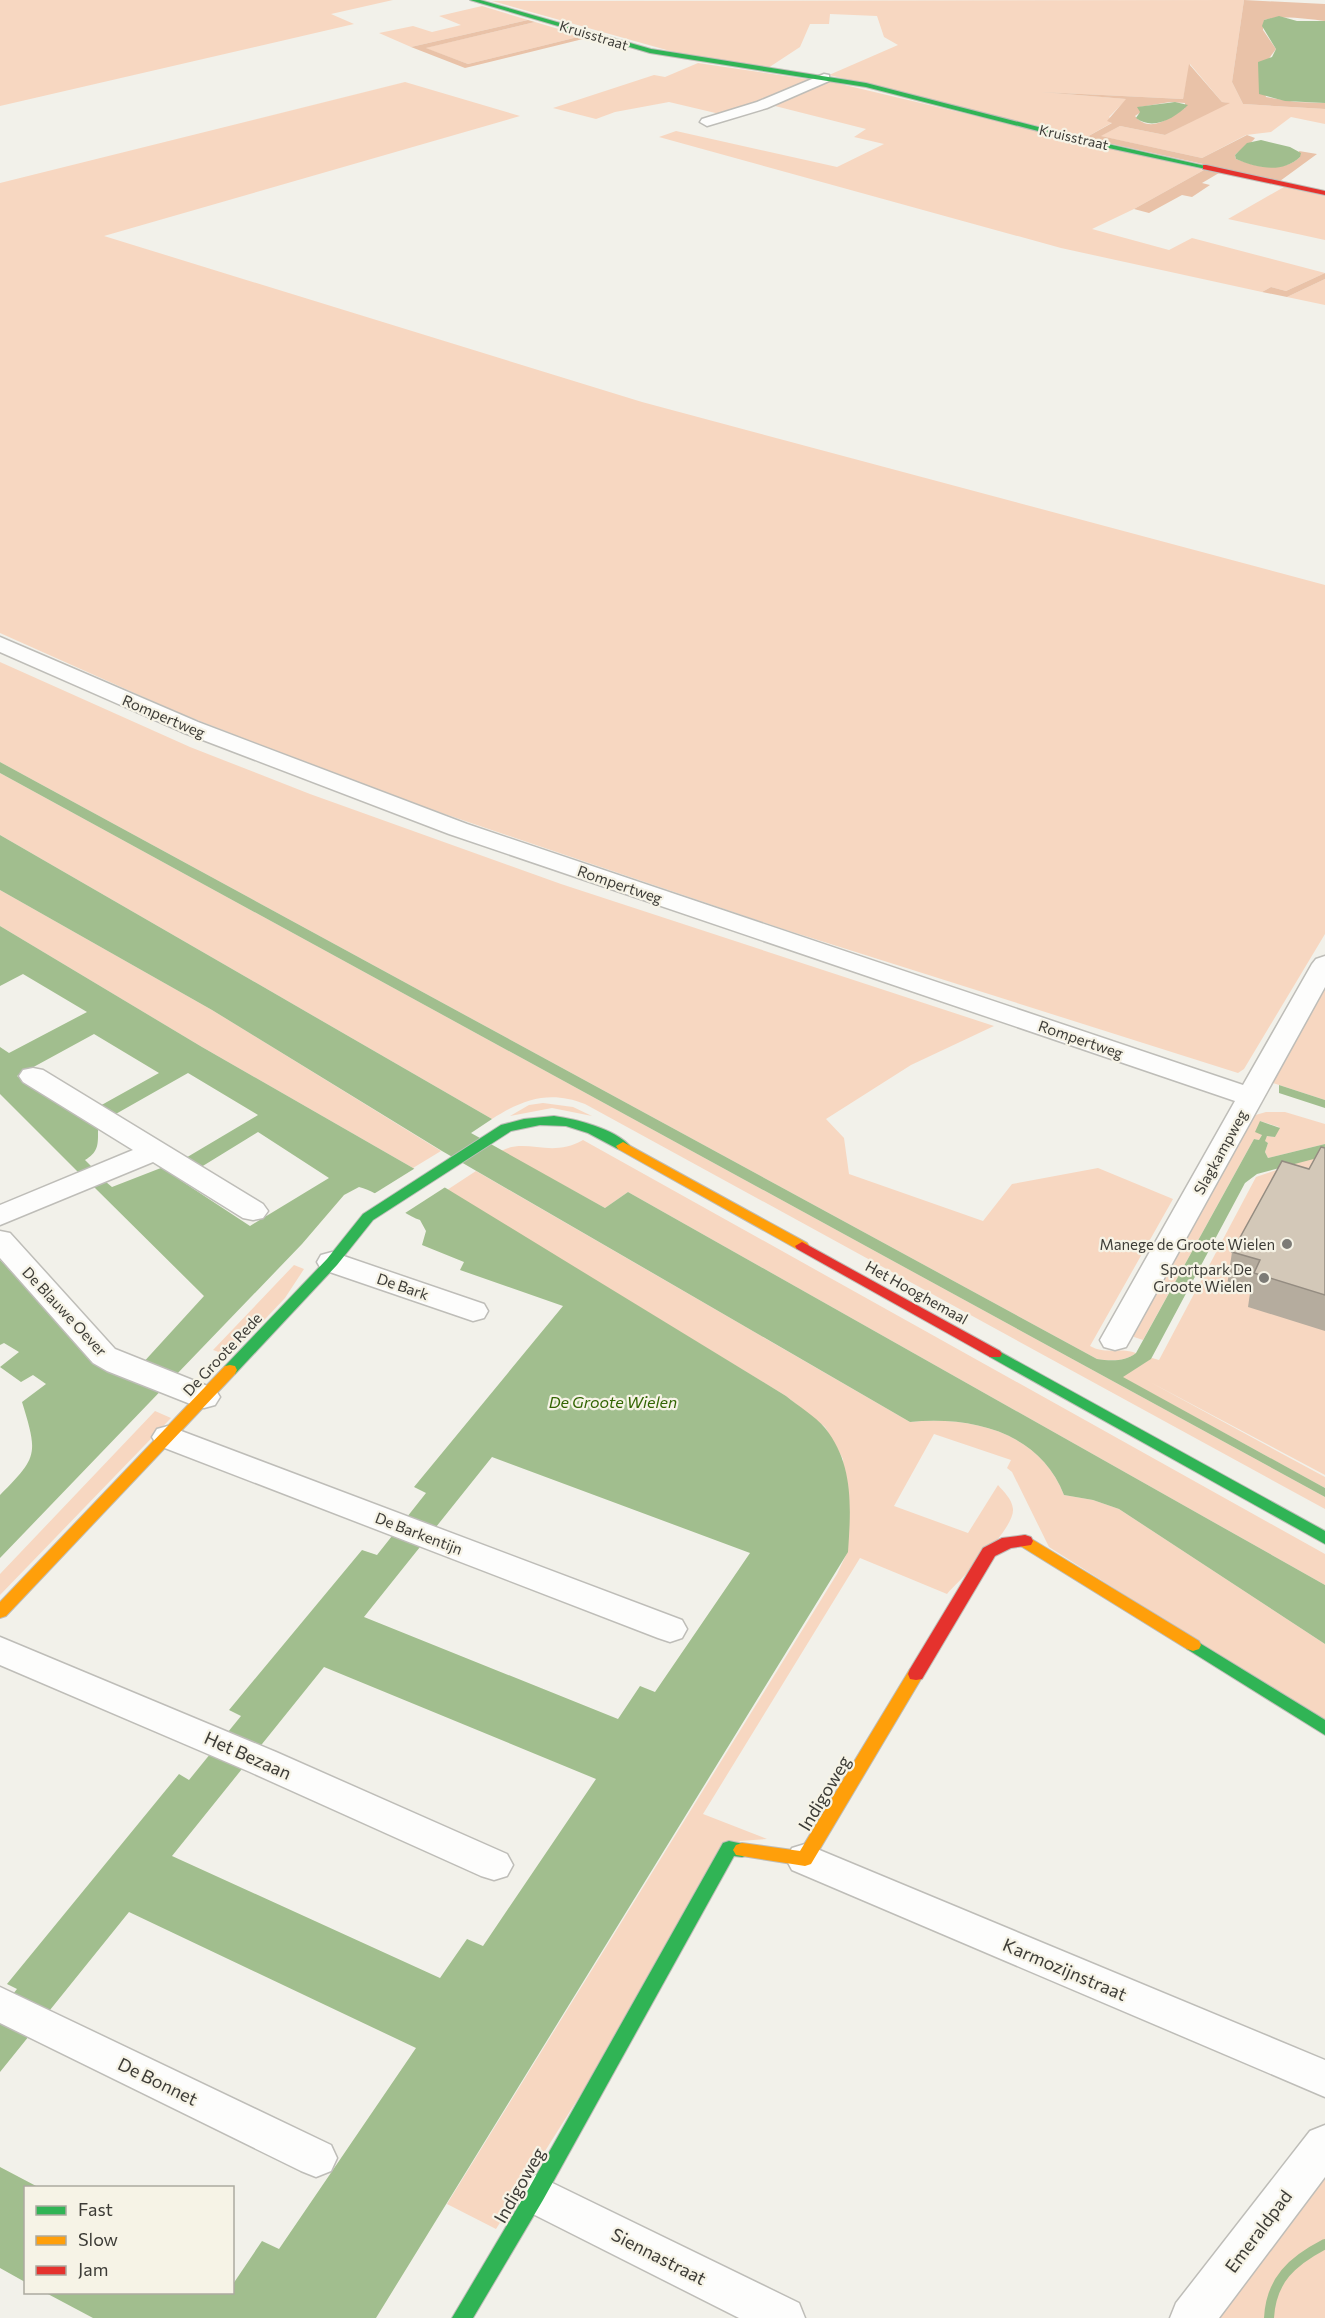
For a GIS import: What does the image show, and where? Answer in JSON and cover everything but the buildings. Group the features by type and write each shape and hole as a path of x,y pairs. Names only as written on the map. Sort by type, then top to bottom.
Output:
{"street":[{"name":"Kruisstraat","path":"473,0 660,54 878,88 1081,140 1325,193"},
{"path":"707,122 762,105 824,78"},
{"name":"Rompertweg","path":"0,644 190,727 458,829 1251,1097"},
{"name":"Slagkampweg","path":"1115,1340 1325,964"},
{"path":"33,1076 253,1211"},
{"name":"Het Hooghemaal","path":"486,1141 506,1128 537,1119 559,1118 586,1126 1325,1538"},
{"name":"De Groote Rede","path":"0,1612 332,1262 365,1221 486,1141"},
{"path":"0,1216 162,1155"},
{"name":"De Blauwe Oever","path":"0,1240 104,1356 118,1364 204,1397"},
{"name":"De Bark","path":"332,1262 473,1311"},
{"name":"De Barkentijn","path":"168,1437 670,1629"},
{"name":"Indigoweg","path":"462,2318 536,2194 729,1848 806,1859 989,1552 1008,1542 1026,1541 1325,1728"},
{"name":"Het Bezaan","path":"0,1650 202,1735 494,1865"},
{"name":"Karmozijnstraat","path":"806,1859 1325,2079"},
{"name":"De Bonnet","path":"0,2004 316,2158"},
{"name":"Emeraldpad","path":"1192,2318 1325,2144"},
{"name":"Siennastraat","path":"536,2194 783,2318"}],"shaded area":[{"path":"0,0 393,0 331,14 354,24 0,106"},
{"path":"1244,0 1232,82 1243,104 1325,109 1325,124 1291,117 1271,132 1246,135 1202,158 1100,136 1120,126 1165,135 1228,103 1222,102 1190,64 1183,99 1041,92 1127,99 1109,117 1113,122 1085,138 829,75 898,45 884,37 877,16 830,14 829,24 810,24 800,47 768,68 688,56 492,1"},
{"path":"1244,0 1325,4 1325,21 1302,18 1264,20 1263,30 1276,49 1259,72 1266,97 1296,102 1325,103 1325,109 1243,104 1232,82"},
{"path":"482,6 528,20 411,47 379,33 413,26 432,32 461,25 439,16"},
{"path":"528,20 535,22 426,48 468,64 582,36 587,38 465,68 411,47"},
{"path":"535,22 582,36 468,64 425,48"},
{"path":"698,63 813,80 724,115 669,102 615,112 596,119 553,108 654,75 665,77"},
{"path":"1189,64 1222,102 1230,103 1165,135 1120,126 1101,136 1202,158 1247,135 1255,138 1235,155 1236,159 1269,167 1278,167 1293,162 1300,157 1299,151 1317,154 1280,181 1085,138 1112,123 1107,121 1126,99 1041,92 1183,99","holes":["1170,102 1185,103 1185,108 1173,116 1153,124 1147,124 1135,116 1141,112 1140,107"]},
{"path":"405,82 520,116 104,236 642,402 1325,585 1325,934 1244,1069 1238,1073 783,929 377,791 177,712 0,633 0,183"},
{"path":"832,82 1204,170 1134,209 1092,229 1169,250 1192,238 1325,273 1286,291 1271,287 1262,292 1061,248 659,137 676,131 837,167 884,144 854,137 866,129 775,106 773,102 819,83"},
{"path":"1204,170 1219,173 1202,183 1210,185 1192,197 1182,195 1149,213 1134,209"},
{"path":"1284,187 1325,196 1325,240 1228,219"},
{"path":"1325,273 1325,279 1287,297 1262,292 1271,287 1286,291"},
{"path":"1325,279 1325,305 1287,297"},
{"path":"0,662 190,747 310,794 561,884 994,1026 911,1065 826,1119 844,1138 849,1174 983,1221 1012,1184 1098,1168 1173,1199 1090,1346 1102,1350 1136,1353 1122,1359 1097,1359 0,762"},
{"path":"0,773 1325,1497 1325,1509 585,1104 548,1097 515,1106 492,1119 0,835"},
{"path":"0,890 212,1010 441,1151 413,1168 202,1047 0,926"},
{"path":"1325,981 1325,1100 1273,1083 1273,1072"},
{"path":"543,1103 573,1107 592,1116 552,1108 510,1116 529,1105"},
{"path":"1266,1112 1285,1112 1325,1124 1325,1144 1268,1158 1265,1152 1268,1143 1264,1141 1267,1136 1275,1137 1279,1127 1260,1121 1262,1135 1259,1140 1254,1139 1143,1340 1134,1337 1129,1328 1252,1116"},
{"path":"583,1140 1325,1554 1325,1585 628,1192 605,1208 501,1151 520,1146 560,1148"},
{"name":"Sportpark De Groote Wielen","path":"1325,1156 1325,1475 1150,1382 1325,1477 1325,1488 1122,1377 1152,1358 1159,1360 1256,1177 1311,1158"},
{"path":"476,1171 910,1422 957,1422 980,1426 1021,1443 1039,1456 1053,1474 1064,1495 1093,1500 1119,1509 1325,1644 1325,1722 1049,1547 1012,1472 1007,1468 1011,1460 934,1434 894,1506 968,1533 998,1485 1009,1499 1013,1509 1006,1528 947,1594 860,1558 703,1814 767,1839 740,1841 496,2229 447,2204 837,1574 848,1551 843,1459 825,1427 786,1396 447,1190"},
{"path":"294,1265 304,1269 285,1298 230,1356 213,1350"},
{"path":"155,1411 171,1418 0,1595 0,1574"},
{"path":"1325,2165 1325,2318 1207,2318"}],"water":[{"path":"1279,16 1297,21 1325,21 1325,103 1285,101 1259,94 1258,62 1272,57 1276,49 1262,26 1264,20"},
{"path":"1175,102 1188,105 1164,121 1149,123 1136,118 1140,112 1137,107"},
{"path":"1261,140 1290,147 1301,153 1300,157 1285,166 1269,168 1236,159 1235,155 1247,143"},
{"path":"0,762 1097,1359 1122,1359 1136,1353 1254,1139 1259,1140 1262,1135 1255,1132 1260,1121 1280,1128 1275,1137 1267,1136 1265,1141 1268,1143 1265,1152 1268,1158 1325,1144 1325,1156 1257,1174 1245,1183 1151,1359 1123,1377 1325,1488 1325,1497 0,773"},
{"path":"0,835 492,1119 471,1133 605,1208 628,1192 1325,1585 1325,1644 1119,1509 1093,1500 1064,1495 1053,1474 1039,1456 1021,1443 980,1426 957,1422 910,1422 442,1151 212,1010 0,890"},
{"name":"De Groote Wielen","path":"0,926 202,1047 413,1168 786,1396 825,1428 841,1456 846,1471 850,1503 848,1552 376,2318 93,2318 48,2294 234,2294 234,2283 262,2241 279,2249 416,2048 129,1912 0,2072 0,2010 17,1989 7,1984 179,1774 189,1780 241,1716 229,1710 362,1550 377,1555 426,1493 414,1487 563,1306 460,1270 464,1262 422,1245 426,1231 420,1220 359,1187 344,1195 302,1244 0,1558 0,1495 22,1472 31,1454 31,1433 22,1402 46,1384 33,1375 21,1382 0,1367 19,1352 4,1343 0,1345 0,1260 101,1364 130,1377 204,1296 94,1187 106,1182 112,1187 184,1159 258,1115 188,1073 114,1115 98,1129 97,1147 93,1154 85,1160 93,1168 80,1174 0,1094 0,1047 9,1053 87,1012 23,974 0,986","holes":["94,1034 159,1073 80,1117 17,1076","258,1132 329,1178 250,1226 180,1180","492,1457 750,1553 655,1692 640,1686 618,1719 364,1617","324,1667 596,1779 483,1946 467,1939 440,1978 172,1856"]},
{"path":"1279,1085 1325,1100 1325,1108 1279,1093"},
{"path":"0,2167 36,2186 24,2186 24,2281 0,2268"}],"pier":[{"path":"417,1167 447,1186 402,1215 372,1195"}],"waterway":[{"path":"1269,2318 1274,2293 1285,2273 1303,2257 1325,2244"}],"traffic: fast":[{"path":"473,0 650,51 866,85 1081,140 1206,167"},
{"path":"230,1370 332,1262 368,1217 506,1128 524,1123 554,1120 593,1130 623,1146"},
{"path":"995,1354 1325,1538"},
{"path":"1193,1645 1325,1728"},
{"path":"462,2318 536,2194 729,1848 742,1850"}],"traffic: slow":[{"path":"623,1146 802,1246"},
{"path":"0,1612 230,1370"},
{"path":"1025,1541 1193,1645"},
{"path":"742,1850 805,1859 916,1674"}],"traffic: jam":[{"path":"1206,167 1325,193"},
{"path":"802,1246 995,1354"},
{"path":"916,1674 989,1552 1008,1542 1025,1541"}],"place":[{"name":"Manege de Groote Wielen","path":"1287,1244"},
{"name":"Sportpark De Groote Wielen","path":"1264,1278"}]}
